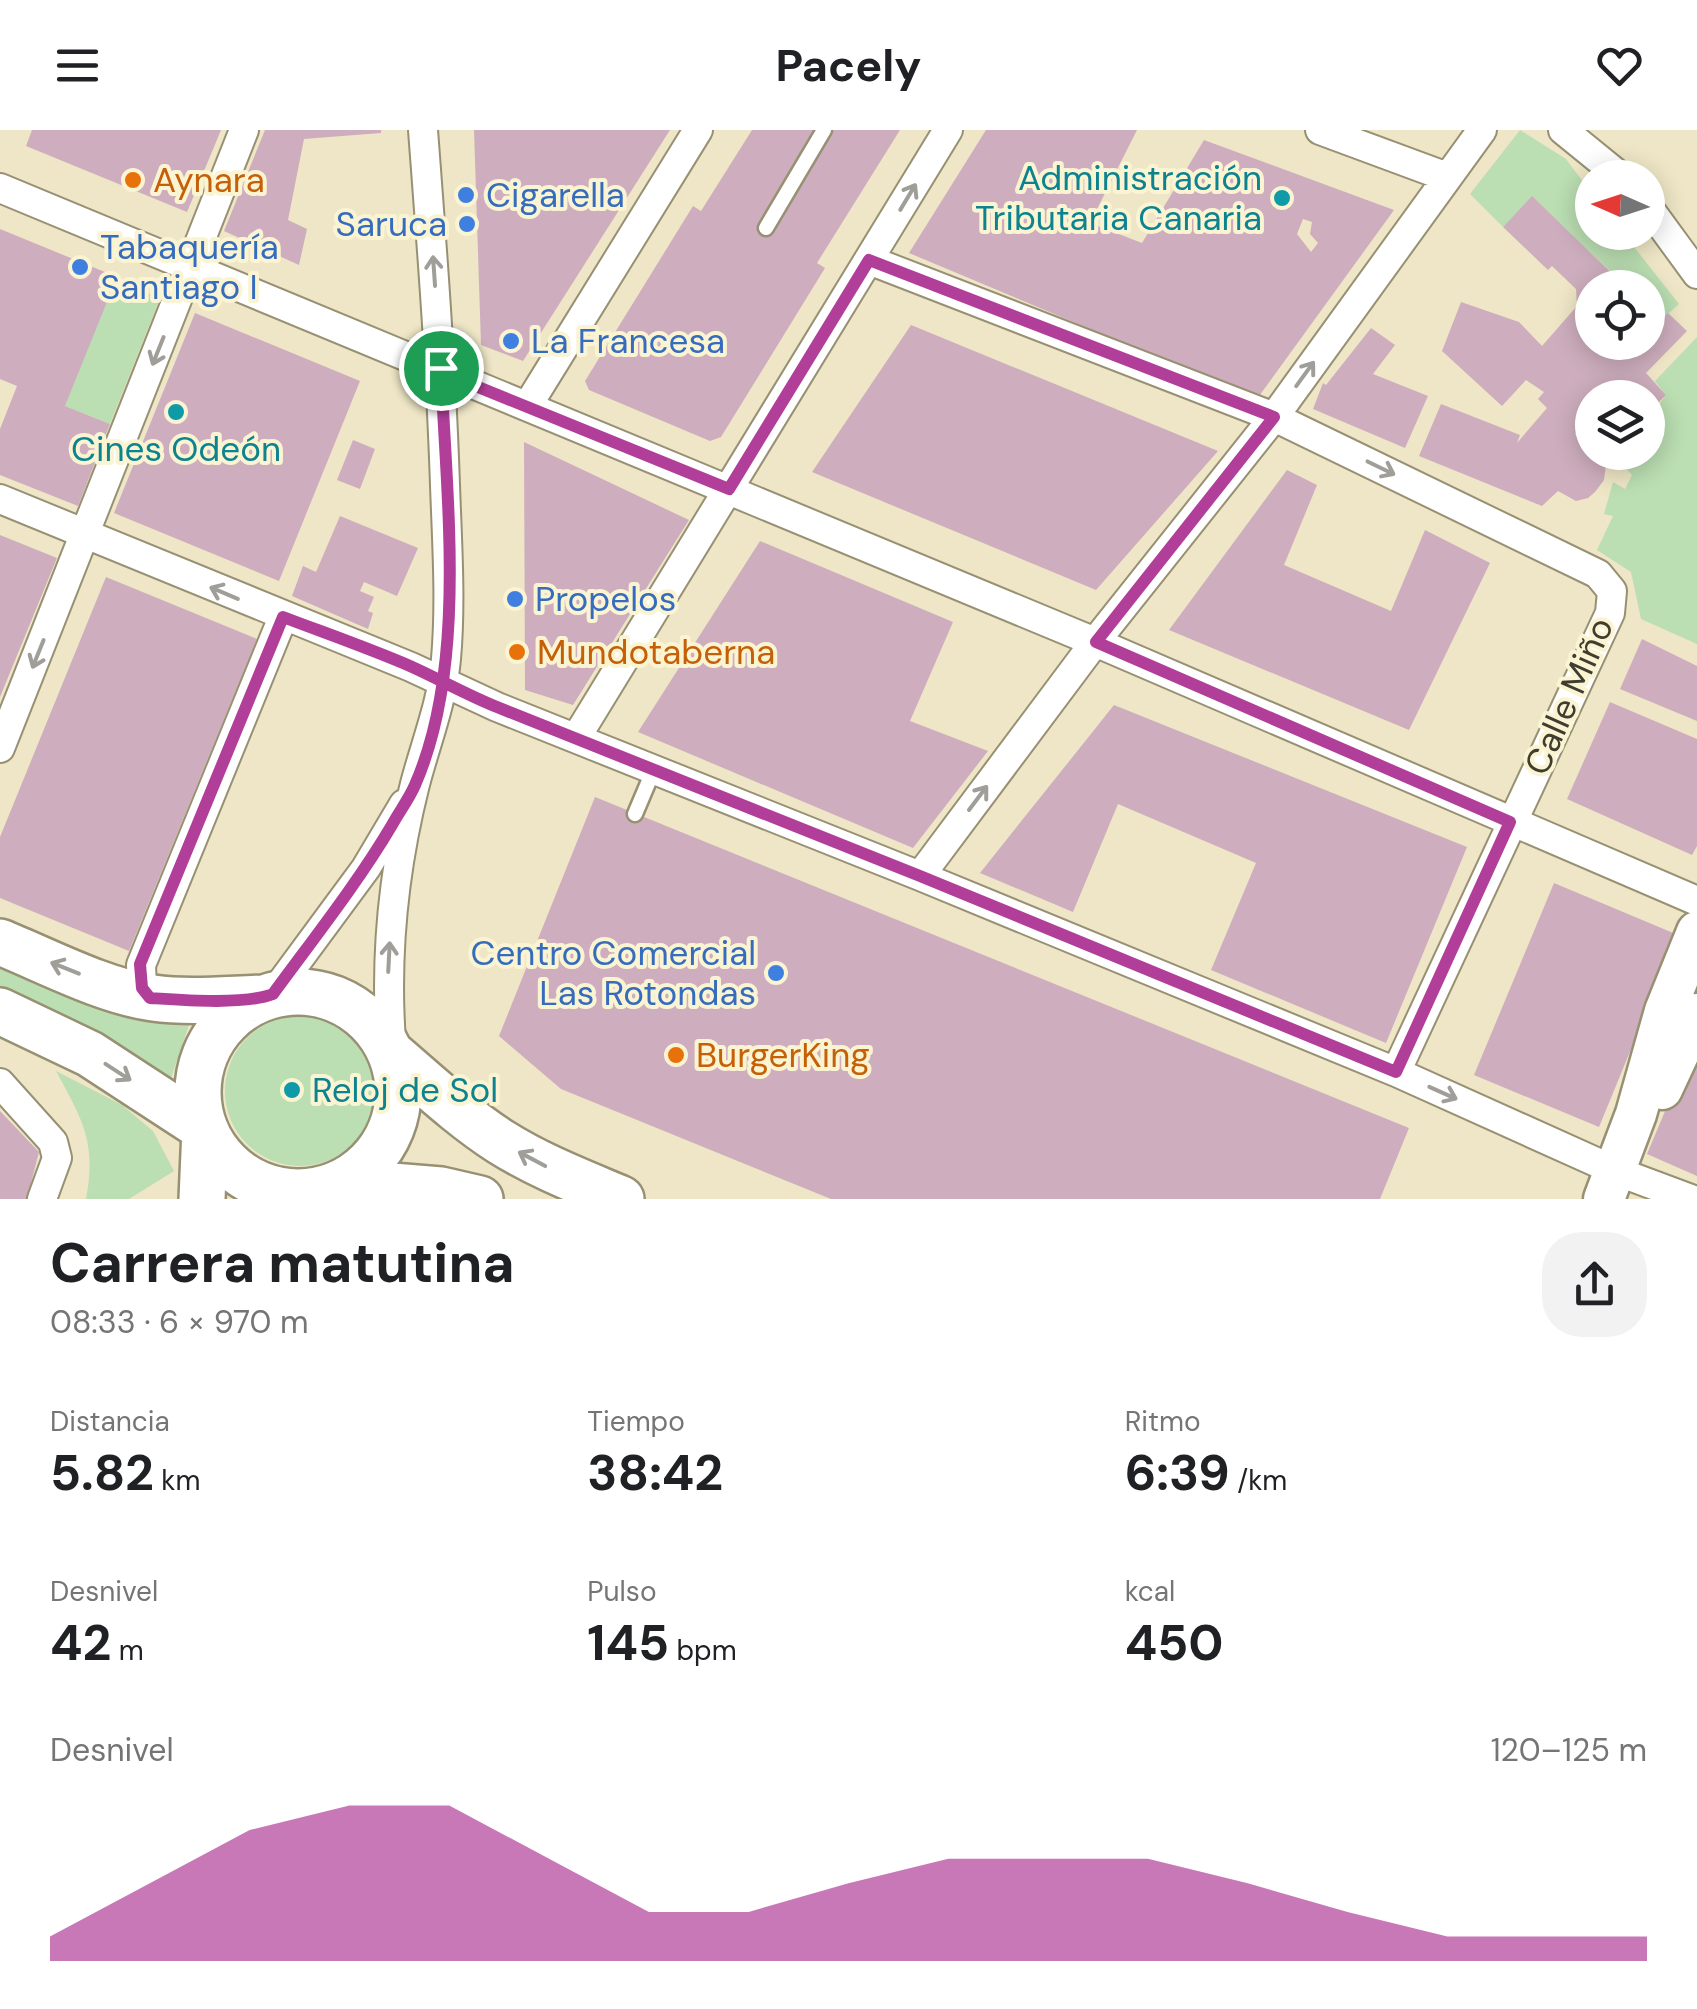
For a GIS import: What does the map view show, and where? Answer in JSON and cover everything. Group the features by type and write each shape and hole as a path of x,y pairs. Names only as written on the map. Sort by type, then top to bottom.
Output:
{"main road":[{"path":"1610,1185 1636,1114 1665,1011 1697,932"},
{"path":"0,942 150,998 188,1001 304,991 332,996 356,1009 392,1054 501,1142 536,1163 622,1199"},
{"path":"202,1199 204,1129 198,1091 203,1058 219,1029 242,1008 268,996"},
{"path":"0,1011 90,1054 204,1129 232,1168 258,1184 289,1192 425,1188 480,1199"},
{"path":"1610,1185 1675,1064 1697,1014"},
{"path":"332,1189 364,1168 381,1149 395,1120 399,1090 392,1054"}],"street":[{"path":"0,748 244,130"},
{"path":"392,1054 387,1000 390,937 415,785 443,683 448,572 441,368 423,130"},
{"path":"528,405 698,130"},
{"path":"576,738 948,130"},
{"path":"1320,130 1447,177"},
{"path":"920,876 1096,642 1274,417 1482,130"},
{"path":"1563,130 1600,160"},
{"path":"0,188 1096,642 1697,901"},
{"path":"1665,230 1694,269"},
{"path":"869,260 1274,417"},
{"name":"Calle Miño","path":"1274,417 1598,574 1612,591 1610,613 1396,1072"},
{"path":"0,499 1396,1072 1610,1185 1692,1199"},
{"path":"150,998 142,988 140,964 283,617"},
{"path":"268,996 366,868 415,785"},
{"path":"0,1083 54,1142 57,1158 42,1199"}],"lane":[{"path":"766,228 824,130"},
{"path":"635,814 654,769"}],"green space":[{"path":"1520,130 1566,159 1575,171 1575,238 1532,197 1503,227 1470,194"},
{"path":"1588,250 1636,250 1652,270 1609,270"},
{"path":"114,279 160,298 110,424 65,406"},
{"path":"1665,286 1679,304 1665,316"},
{"path":"1697,337 1697,644 1641,619 1631,572 1597,550 1613,516 1604,514 1613,482 1625,489 1632,475 1627,470 1665,470 1665,380 1656,380"},
{"path":"0,961 150,1019 189,1025 171,1078 0,998"},
{"path":"300,1016 329,1022 353,1038 369,1062 375,1091 369,1120 353,1144 329,1160 300,1166 271,1160 247,1144 231,1120 225,1091 231,1062 247,1038 271,1022"},
{"path":"56,1071 122,1105 153,1131 174,1171 129,1199 86,1199 90,1162 85,1132"}],"building":[{"path":"32,130 221,130 187,212 26,146"},
{"path":"265,130 381,130 304,139 288,220 307,229 299,265 224,231"},
{"path":"474,130 670,130 523,361 481,345"},
{"path":"752,130 817,130 758,226 770,234 833,130 900,130 817,263 825,268 721,437 710,441 589,390 585,381 693,206 701,211"},
{"path":"986,130 1137,130 1090,223 1142,243 1204,140 1394,210 1257,399 909,253","holes":["1303,219 1312,222 1310,234 1318,243 1311,252 1297,234"]},
{"path":"1532,196 1575,238 1575,250 1588,250 1608,270 1575,270 1575,288 1552,266 1548,270 1503,227"},
{"path":"0,229 117,277 65,406 110,424 78,506 0,475 0,429 17,386 0,379"},
{"path":"1461,302 1519,322 1542,346 1575,308 1575,360 1659,360 1646,373 1652,380 1575,380 1575,470 1605,470 1604,480 1595,492 1576,501 1558,491 1542,506 1419,456 1441,404 1520,435 1517,443 1547,408 1538,399 1544,392 1526,380 1502,406 1442,351"},
{"path":"195,313 360,381 279,581 114,513"},
{"path":"1668,313 1687,331 1665,354 1665,316"},
{"path":"911,325 1218,451 1096,590 812,472"},
{"path":"1371,328 1395,345 1373,374 1428,396 1405,448 1313,409 1323,383 1326,385"},
{"path":"353,440 375,449 360,489 337,480"},
{"path":"524,442 689,520 573,705 525,690"},
{"path":"1287,470 1317,485 1284,565 1391,611 1425,530 1490,563 1409,730 1169,630"},
{"path":"340,516 418,548 397,596 364,582 360,591 374,597 368,611 373,613 368,629 292,596 303,566 316,572"},
{"path":"0,535 57,558 0,697"},
{"path":"760,541 953,622 910,721 988,751 913,848 638,732"},
{"path":"106,577 257,639 129,951 0,898 0,837"},
{"path":"1642,639 1697,666 1697,721 1620,689"},
{"path":"1610,702 1697,739 1697,846 1692,855 1567,799"},
{"path":"1114,705 1467,847 1386,1043 1211,970 1256,863 1118,804 1073,912 980,873"},
{"name":"Centro Comercial Las Rotondas","path":"595,797 1409,1128 1380,1199 831,1199 561,1089 499,1036"},
{"path":"1554,883 1678,935 1599,1127 1474,1075"},
{"path":"1697,1035 1697,1176 1647,1154"},
{"path":"0,1111 39,1152 27,1199 0,1199"}],"place":[{"name":"Aynara","path":"133,180"},
{"name":"Cigarella","path":"466,195"},
{"name":"Administración Tributaria Canaria","path":"1282,198"},
{"name":"Saruca","path":"467,224"},
{"name":"Tabaquería Santiago I","path":"80,267"},
{"name":"La Francesa","path":"511,341"},
{"name":"Cines Odeón","path":"176,412"},
{"name":"Propelos","path":"515,599"},
{"name":"Mundotaberna","path":"517,652"},
{"name":"Centro Comercial Las Rotondas","path":"776,973"},
{"name":"BurgerKing","path":"676,1055"},
{"name":"Reloj de Sol","path":"292,1090"}],"route":[{"path":"441,368 448,572 446,658 443,683 436,719 415,785 366,868 273,994 262,998 188,1001 150,998 139,978 140,964 283,617 390,658 443,683 497,707 1396,1072 1510,822 1096,642 1274,417 869,260 729,489 456,378 441,368"}]}
